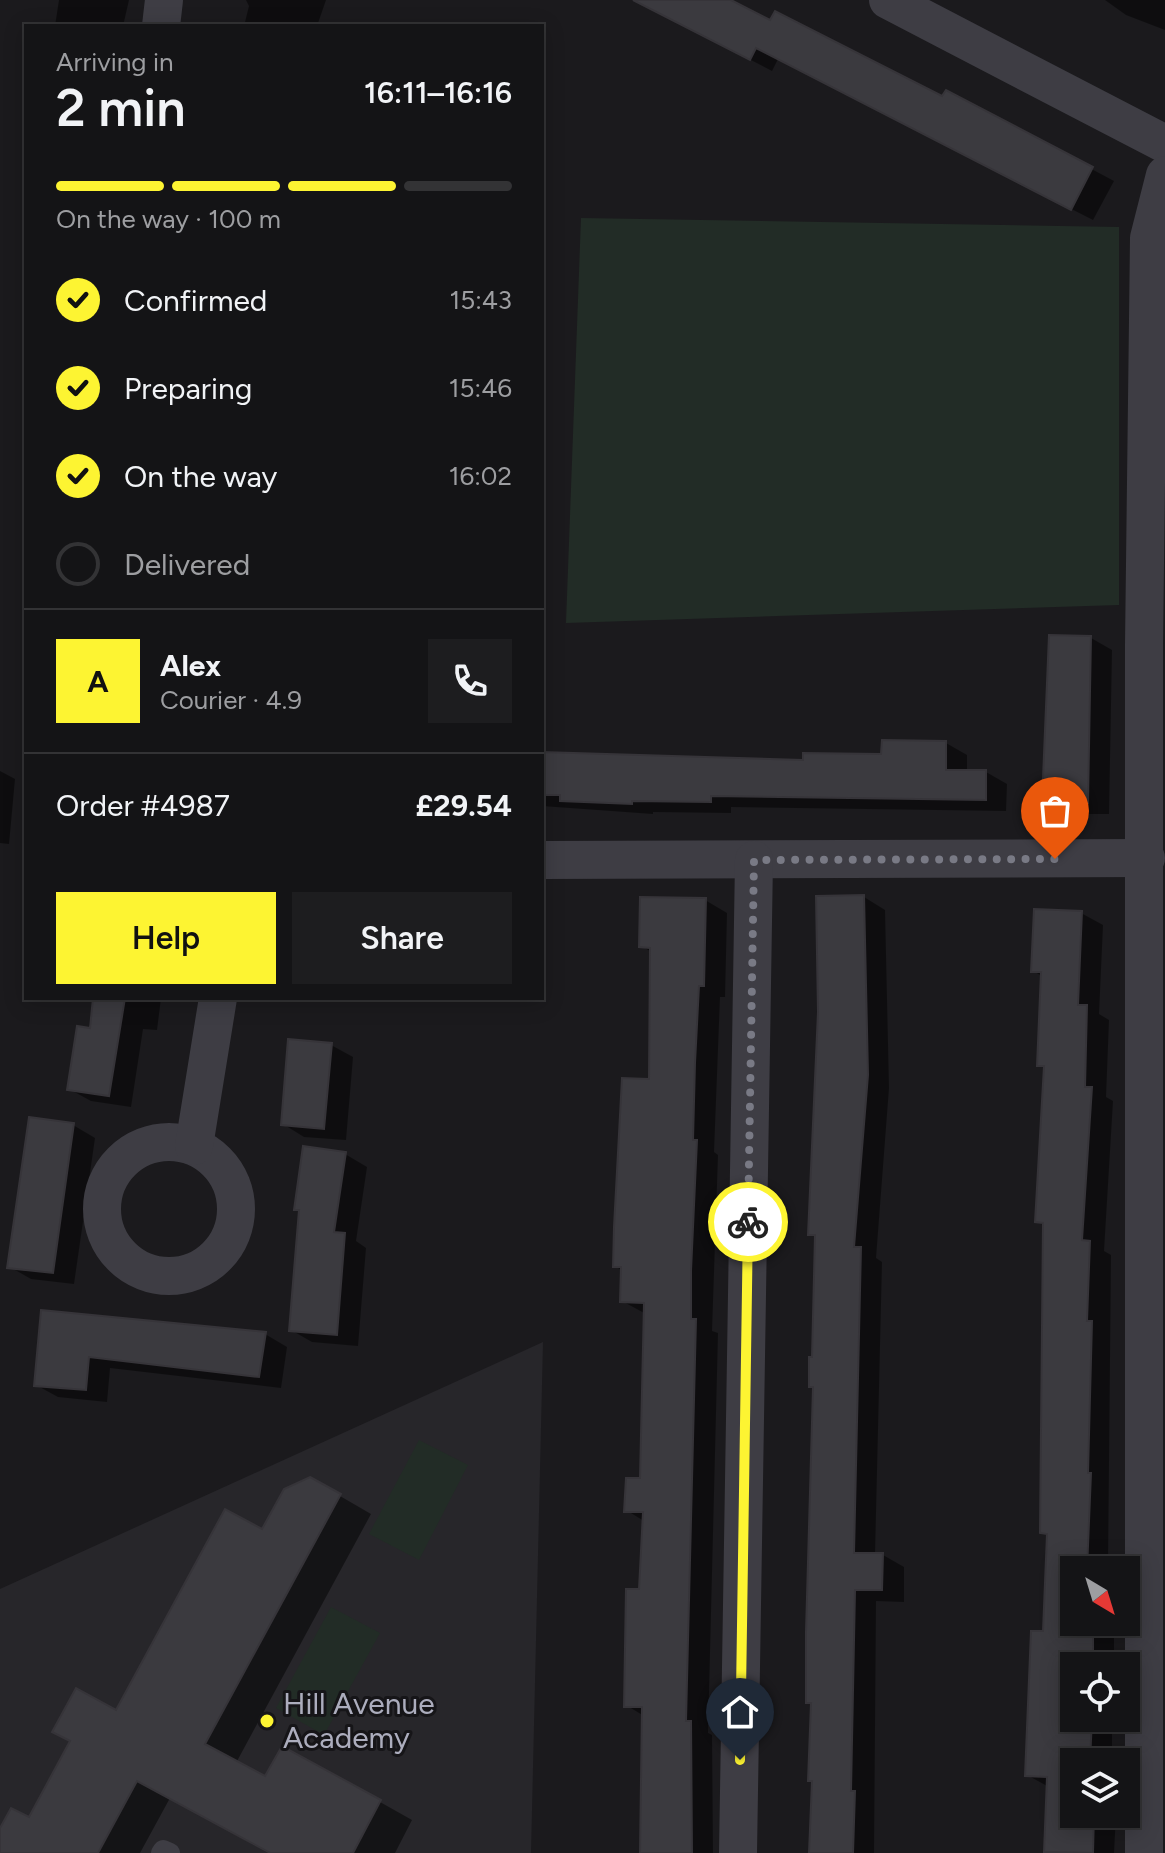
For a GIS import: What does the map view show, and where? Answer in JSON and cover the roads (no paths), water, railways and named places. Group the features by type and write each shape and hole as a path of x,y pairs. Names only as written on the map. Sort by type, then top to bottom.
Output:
{"street":[{"path":"161,24 164,0"},
{"path":"888,0 1165,144"},
{"path":"1144,1853 1149,238 1165,175"},
{"path":"544,860 1146,858"},
{"path":"738,1853 754,860"},
{"path":"194,1146 218,1000"}],"lane":[{"path":"161,1853 163,1850 170,1853"}],"place":[{"name":"Hill Avenue Academy","path":"267,1721"}]}
